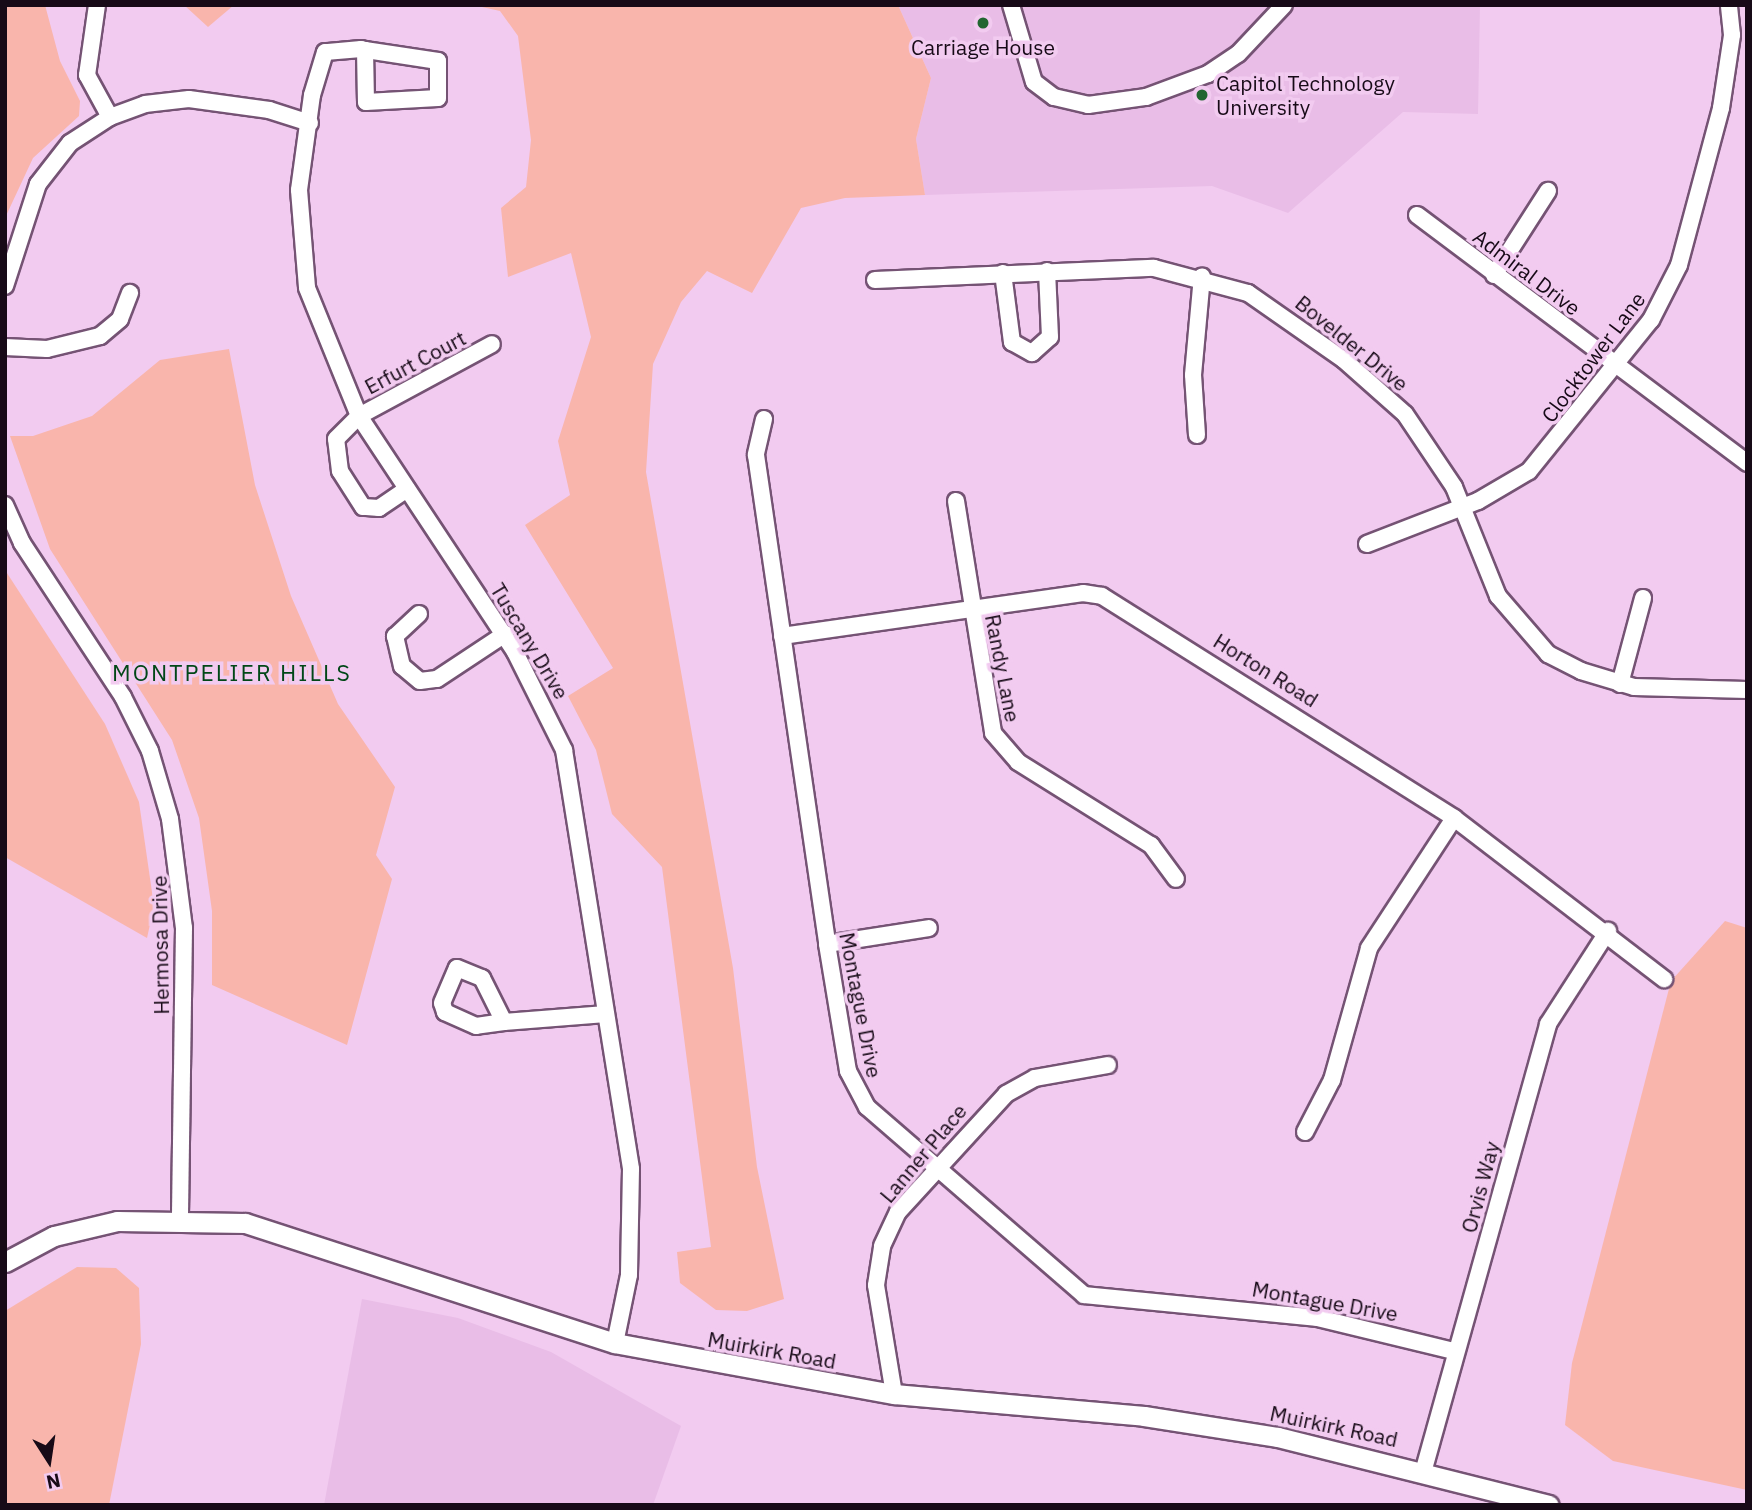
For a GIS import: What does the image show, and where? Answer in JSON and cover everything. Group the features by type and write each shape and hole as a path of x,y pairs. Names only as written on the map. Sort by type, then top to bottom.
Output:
{"main road":[{"name":"Muirkirk Road","path":"5,1262 67,1233 117,1221 180,1218 275,1230 429,1287 615,1343 894,1394 1144,1416 1424,1469 1545,1504"}],"street":[{"path":"97,5 87,75 110,117"},
{"path":"1010,5 1034,82 1054,97 1088,105 1146,97 1208,74 1238,54 1284,5"},
{"name":"Clocktower Lane","path":"1367,544 1462,508 1529,471 1618,364 1679,265 1721,108 1732,35 1728,5"},
{"path":"365,50 438,61 438,98 372,106 366,102 365,50"},
{"name":"Tuscany Drive","path":"365,50 325,52 299,190 307,288 359,416 505,634 540,693 564,750 606,1014 634,1220 615,1343"},
{"path":"5,286 38,184 70,143 110,117 145,104 189,99 269,110 310,123"},
{"path":"1494,275 1548,191"},
{"name":"Admiral Drive","path":"1417,215 1747,463"},
{"name":"Bovelder Drive","path":"874,280 1154,268 1202,276 1282,313 1381,389 1427,440 1462,508 1486,575 1522,629 1564,663 1620,684 1747,690"},
{"path":"1003,273 1012,342 1032,353 1050,337 1047,271"},
{"path":"1197,435 1193,376 1202,276"},
{"path":"5,347 47,349 100,336 120,319 130,293"},
{"name":"Erfurt Court","path":"359,416 492,344"},
{"path":"359,416 334,450 350,488 371,510 407,489"},
{"name":"Montague Drive","path":"764,419 756,455 827,944 855,1091 938,1173 1084,1294 1318,1318 1453,1351"},
{"name":"Randy Lane","path":"956,501 969,608 988,714 1002,747 1151,845 1176,879"},
{"name":"Hermosa Drive","path":"5,505 22,543 123,697 167,806 184,916 180,1218"},
{"name":"Horton Road","path":"782,636 1083,593 1117,602 1454,818 1608,932 1664,979"},
{"path":"1620,684 1643,598"},
{"path":"419,614 395,636 402,666 420,681 437,679 505,634"},
{"path":"1305,1132 1332,1080 1369,948 1454,818"},
{"path":"827,944 929,928"},
{"name":"Orvis Way","path":"1424,1469 1453,1351 1548,1024 1608,932"},
{"path":"504,1022 606,1014"},
{"name":"Lanner Place","path":"894,1394 877,1262 898,1212 938,1173 984,1114 1020,1086 1055,1073 1108,1066"}],"shaded area":[{"path":"5,5 45,5 60,61 80,101 79,116 33,158 5,218"},
{"path":"184,5 234,5 208,27"},
{"path":"473,5 898,5 931,78 916,139 925,195 845,198 801,208 752,293 707,271 681,302 653,364 646,472 733,968 757,1167 784,1299 747,1311 716,1310 680,1283 677,1252 711,1247 662,867 612,814 596,750 568,696 613,668 525,525 570,495 558,441 591,337 571,253 508,277 501,208 526,187 531,140 518,36 500,11"},
{"name":"Capitol Technology University","path":"898,5 1480,5 1478,114 1403,112 1288,213 1212,186 925,195 916,139 931,78"},
{"path":"229,349 255,485 291,596 338,704 395,787 376,855 392,879 347,1045 212,985 212,911 199,818 172,740 50,549 10,436 33,436 92,416 160,360"},
{"path":"5,570 105,724 139,802 154,906 147,938 5,857"},
{"path":"1725,921 1747,928 1747,1490 1613,1461 1565,1425 1572,1363 1671,981"},
{"path":"77,1267 116,1268 139,1288 141,1344 109,1505 5,1505 5,1311"},
{"path":"362,1299 458,1318 551,1352 681,1426 653,1505 324,1505"}],"place":[{"name":"Carriage House","path":"983,23"},
{"name":"Capitol Technology University","path":"1202,95"}],"district":[{"name":"MONTPELIER HILLS","path":"232,672"}]}
